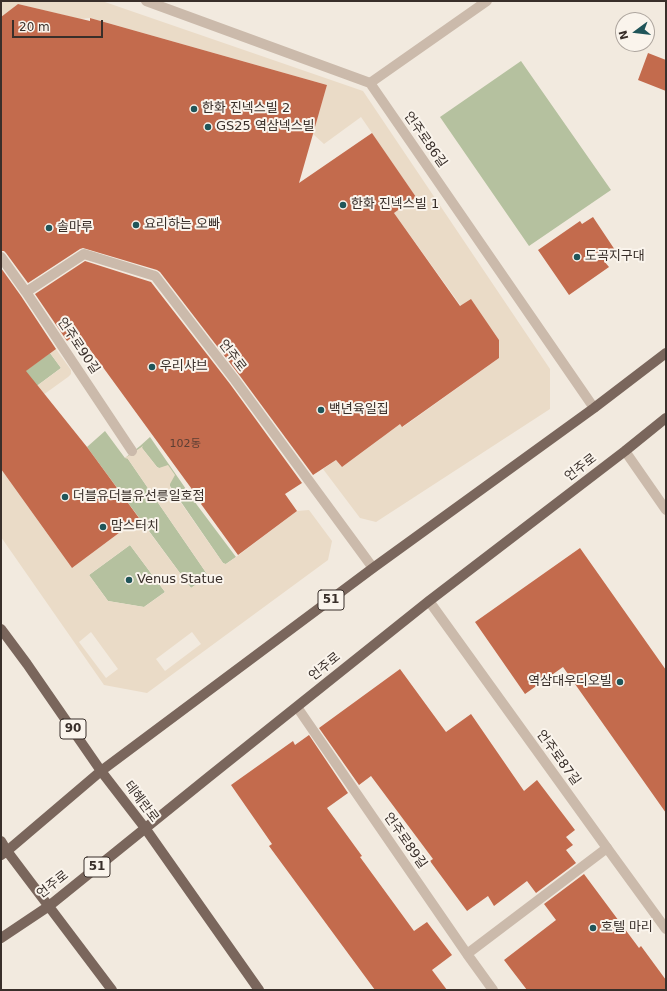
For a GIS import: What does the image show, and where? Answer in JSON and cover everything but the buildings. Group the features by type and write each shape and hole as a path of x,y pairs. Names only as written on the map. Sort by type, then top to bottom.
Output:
{"main road":[{"name":"51","path":"4,853 102,771 373,568 594,408 666,353"},
{"name":"언주로","path":"1,938 49,906 430,601 666,418"},
{"name":"테헤란로","path":"1,629 102,771 145,828 259,990"},
{"path":"1,841 4,853 49,906 112,990"}],"street":[{"path":"146,1 370,83 487,1"},
{"name":"언주로86길","path":"370,83 594,408"},
{"name":"언주로","path":"26,292 84,254 156,276 235,380 373,568"},
{"name":"언주로90길","path":"1,257 132,451"},
{"path":"625,451 666,510"},
{"name":"언주로87길","path":"430,601 666,929"},
{"name":"언주로89길","path":"297,707 493,990"},
{"path":"468,954 607,848"}],"green space":[{"path":"521,61 611,190 529,246 440,117"},
{"path":"50,353 61,368 34,388 1,389"},
{"path":"105,431 125,458 150,437 197,505 236,557 191,588 87,447","holes":["142,447 159,468 225,564 207,574 128,459"]},
{"path":"130,545 165,592 144,607 108,601 89,575"}],"shaded area":[{"path":"1,1 102,1 363,91 550,369 550,409 376,522 360,518 323,469 336,460 342,467 380,439 393,414 403,427 499,358 499,340 471,300 461,306 394,213 416,197 361,117 324,144 313,134 327,85 90,18 80,19 18,4 1,17"},
{"path":"1,273 71,370 71,374 68,377 14,416 34,388 61,368 50,353"},
{"path":"143,446 142,448 157,467 159,468 168,465 175,475 170,487 223,563 226,564 236,557 297,511 309,510 332,541 328,560 147,693 104,685 1,537 1,469 72,568 139,518 191,588 207,577 207,574 128,459 125,458","holes":["130,545 165,592 144,607 108,601 89,575","91,632 118,669 106,678 79,642","192,632 201,644 165,671 156,659"]}],"place":[{"name":"한화 진넥스빌 2","path":"194,109"},
{"name":"GS25 역삼넥스빌","path":"208,127"},
{"name":"한화 진넥스빌 1","path":"343,205"},
{"name":"요리하는 오빠","path":"136,225"},
{"name":"솔마루","path":"49,228"},
{"name":"도곡지구대","path":"577,257"},
{"name":"우리샤브","path":"152,367"},
{"name":"백년육일집","path":"321,410"},
{"name":"더블유더블유선릉일호점","path":"65,497"},
{"name":"맘스터치","path":"103,527"},
{"name":"Venus Statue","path":"129,580"},
{"name":"역삼대우디오빌","path":"620,682"},
{"name":"호텔 마리","path":"593,928"}]}
